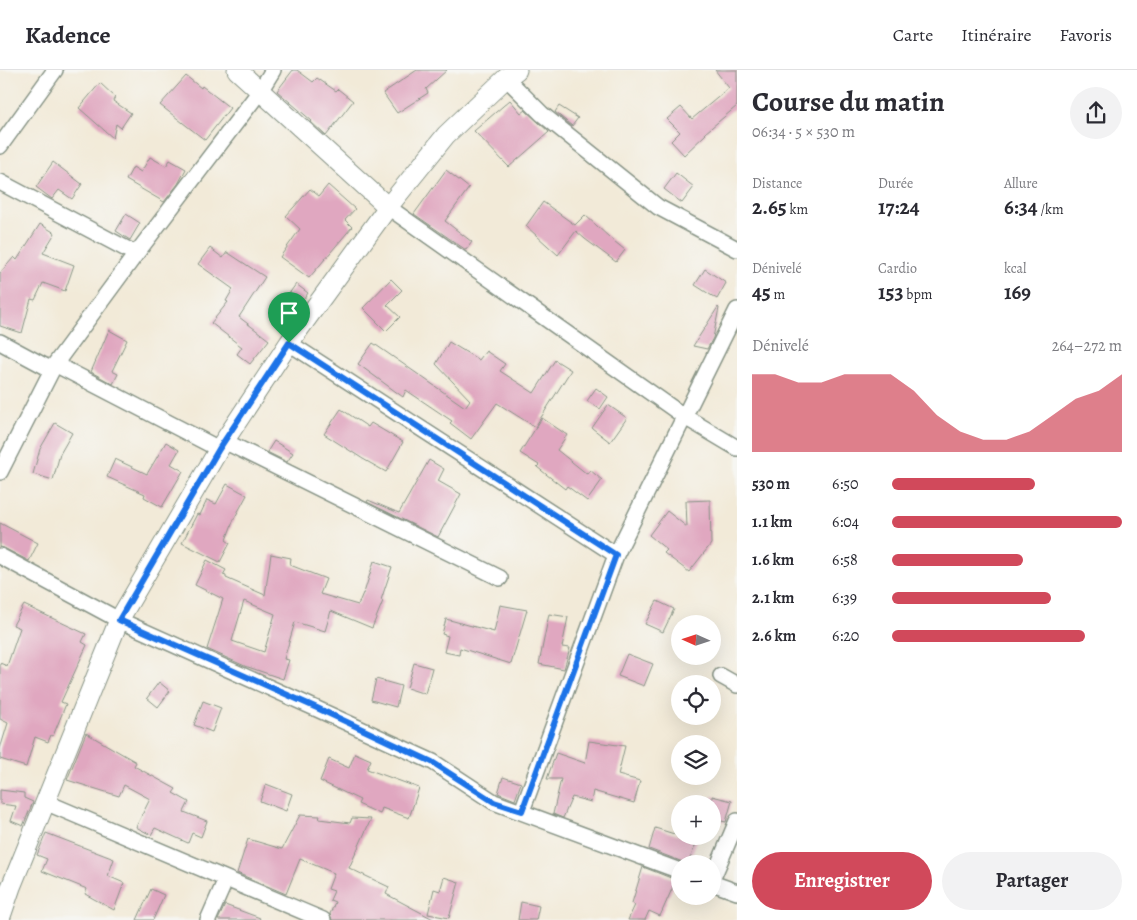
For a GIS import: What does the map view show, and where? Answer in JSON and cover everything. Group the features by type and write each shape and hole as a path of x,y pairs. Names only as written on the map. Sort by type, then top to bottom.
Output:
{"street":[{"path":"0,146 55,70"},
{"path":"237,70 388,207 685,417 737,448"},
{"path":"0,472 54,367 136,254 260,91 273,70"},
{"path":"0,919 5,885 46,802 119,620 221,445 289,343 388,207 446,135 511,74 542,114 658,207 737,249"},
{"path":"0,182 136,254"},
{"path":"522,811 616,555 737,310"},
{"path":"0,342 500,578"},
{"path":"289,343 616,555"},
{"path":"0,556 119,620 317,708 432,762 494,802 671,868"},
{"path":"721,676 737,685"},
{"path":"46,802 323,920"},
{"path":"721,860 737,821"},
{"path":"208,920 226,879"},
{"path":"721,886 737,892"}],"building":[{"path":"293,70 297,70 313,82 317,78 336,91 338,89 353,101 326,136 312,121 277,91"},
{"path":"417,70 447,70 426,89 428,93 397,113 383,93"},
{"path":"715,70 737,70 737,106 705,133 684,155 671,141 680,132 667,119 681,107 692,119 729,88"},
{"path":"186,76 230,108 205,140 160,105"},
{"path":"100,83 115,97 113,101 131,113 121,128 116,124 113,138 79,108"},
{"path":"510,100 521,113 525,110 549,132 509,167 474,131"},
{"path":"559,106 578,118 572,126 555,112"},
{"path":"150,157 166,166 170,160 186,169 178,184 164,202 126,180 133,167 141,172"},
{"path":"53,162 82,184 72,199 59,190 52,199 36,187"},
{"path":"446,170 469,188 445,221 472,242 466,250 414,214"},
{"path":"676,173 694,187 682,203 664,189"},
{"path":"328,185 355,209 345,220 352,227 309,278 280,257 300,229 286,216 310,189 319,196"},
{"path":"543,202 575,225 585,215 625,250 616,262 576,231 558,255 526,226"},
{"path":"126,214 140,223 130,240 116,231"},
{"path":"40,224 55,233 43,253 74,265 65,291 43,283 35,300 31,299 22,333 0,326 0,273 14,257 17,260"},
{"path":"210,248 223,258 227,252 265,277 239,317 269,340 250,364 237,354 242,347 211,323 228,302 226,301 233,289 198,264"},
{"path":"705,269 726,283 717,299 695,285"},
{"path":"391,279 402,290 387,305 400,317 386,331 363,308"},
{"path":"296,284 308,293 288,322 275,313"},
{"path":"718,307 713,338 707,349 693,346"},
{"path":"109,330 127,340 112,371 118,374 113,384 91,372"},
{"path":"449,342 479,360 486,351 505,364 500,371 534,393 555,360 571,370 535,427 497,403 471,439 450,423 452,421 406,390 403,397 358,364 373,343 465,407 470,400 436,364"},
{"path":"596,388 608,397 600,409 587,401"},
{"path":"608,405 627,418 610,442 592,428"},
{"path":"341,409 368,427 371,423 403,442 386,472 324,434"},
{"path":"542,418 567,435 557,450 587,474 590,470 602,480 587,501 567,486 565,489 537,467 539,465 520,453"},
{"path":"55,423 72,433 60,454 53,480 33,474 40,449"},
{"path":"274,441 293,453 287,462 267,452"},
{"path":"166,442 179,450 171,464 183,471 162,507 144,497 145,494 107,477 115,459 147,474"},
{"path":"429,460 444,469 438,481 461,494 438,537 367,502 368,500 399,513"},
{"path":"227,484 247,495 234,519 226,540 230,543 220,562 182,543 197,514 200,515 207,500 216,504"},
{"path":"710,500 711,544 689,572 664,553 667,550 649,535 667,511 687,527 686,501"},
{"path":"0,523 38,543 29,561 0,547"},
{"path":"271,554 291,558 290,565 326,579 320,594 358,605 364,593 374,561 392,567 381,600 383,601 372,628 331,611 325,631 295,622 284,659 289,660 283,679 247,667 207,649 223,599 195,585 207,560 226,570 223,575 226,578 265,595","holes":["244,601 275,614 264,652 232,641"]},
{"path":"657,601 674,609 663,632 645,624"},
{"path":"24,605 86,634 82,642 87,645 61,702 66,704 53,736 51,735 48,742 35,737 26,767 0,759 0,749 8,723 0,719 0,663 7,666 20,628 13,625"},
{"path":"500,605 527,610 511,664 460,648 459,655 444,652 448,636 442,634 446,619 494,632"},
{"path":"549,614 568,617 562,647 570,648 564,669 539,664"},
{"path":"627,654 653,664 644,686 618,676"},
{"path":"414,663 432,668 425,694 407,688"},
{"path":"376,679 401,686 396,707 371,700"},
{"path":"159,682 170,691 158,707 147,698"},
{"path":"203,701 221,708 212,732 194,725"},
{"path":"86,733 136,762 134,766 176,789 173,793 189,802 184,812 207,821 201,837 192,833 188,843 155,828 151,835 136,827 150,799 124,785 119,796 67,780"},
{"path":"589,741 625,746 618,775 640,781 634,803 593,791 591,802 572,797 563,818 553,814 561,779 547,779 556,753 585,763"},
{"path":"355,753 371,760 367,769 419,788 409,818 382,808 380,814 358,804 360,800 320,781 329,759 349,768"},
{"path":"503,777 521,783 515,800 498,793"},
{"path":"266,784 292,794 286,811 260,801"},
{"path":"0,790 24,793 24,798 33,802 23,826 11,821 16,806 0,804"},
{"path":"721,798 732,801 726,822 721,821"},
{"path":"300,815 320,816 319,819 350,823 352,818 371,819 349,868 389,887 386,894 435,920 332,920 330,914 335,902 330,900 334,891 328,889 334,873 300,859 286,894 237,873 248,839 282,849"},
{"path":"655,828 671,833 671,845 695,845 692,855 671,855 671,857 649,849"},
{"path":"46,833 114,859 108,876 124,883 114,910 85,894 87,889 42,871 47,859 37,855"},
{"path":"643,867 671,878 671,891 660,916 649,911 645,920 628,920 635,905 632,903"},
{"path":"444,877 459,882 449,918 428,914 434,889 440,891"},
{"path":"151,889 164,895 153,920 137,920"},
{"path":"521,902 539,906 536,920 518,920"},
{"path":"225,905 260,918 259,920 218,920"}],"route":[{"path":"289,343 616,555 522,811 494,802 432,762 317,708 119,620 219,449 289,343"}]}
